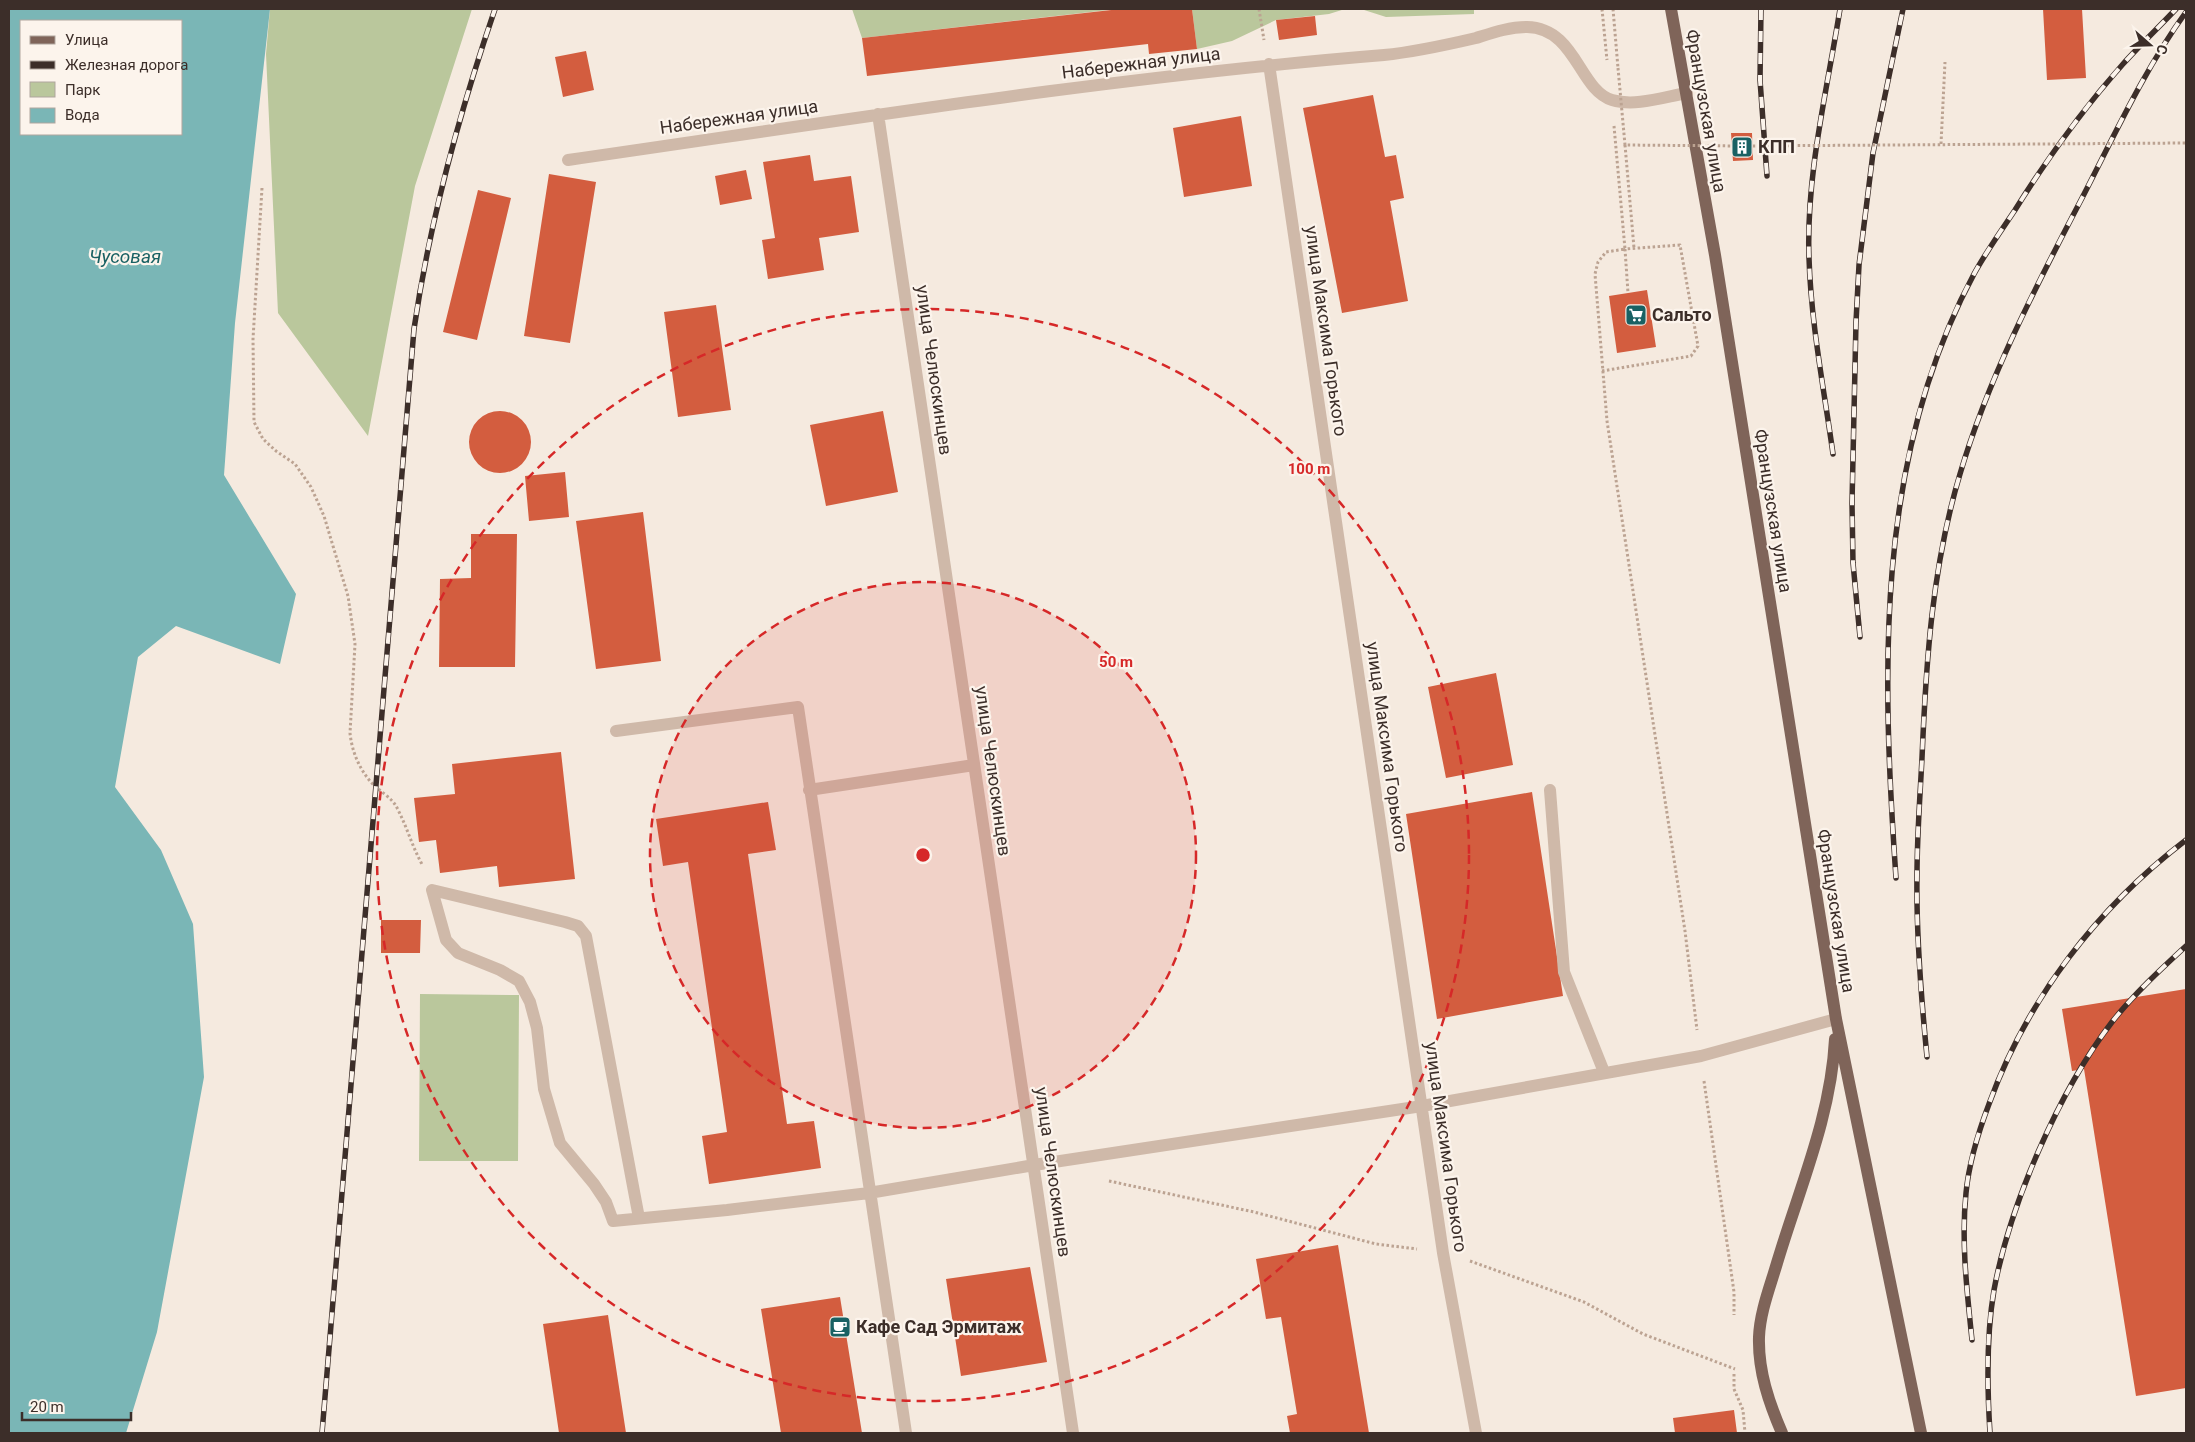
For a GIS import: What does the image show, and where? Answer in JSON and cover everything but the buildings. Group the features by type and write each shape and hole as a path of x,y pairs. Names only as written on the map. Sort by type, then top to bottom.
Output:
{"main road":[{"name":"Французская улица","path":"1670,9 1687,93 1716,264 1836,1019"},
{"path":"1782,1433 1769,1401 1761,1366 1760,1337 1766,1300 1818,1140 1826,1107 1834,1069 1836,1019"},
{"path":"1836,1019 1921,1433"}],"street":[{"name":"Набережная улица","path":"568,160 878,114 1269,64 1402,53 1507,29 1529,27 1546,31 1562,42 1577,60 1599,93 1612,100"},
{"name":"улица Максима Горького","path":"1269,64 1443,1253 1476,1433"},
{"path":"1612,100 1637,102 1687,93"},
{"name":"улица Челюскинцев","path":"878,114 1074,1433"},
{"path":"616,731 798,707 906,1433"},
{"path":"809,790 974,765"},
{"path":"1550,790 1564,972 1604,1072"},
{"path":"639,1218 586,936 578,926 565,922 432,890 446,940 458,953 500,970 519,982 530,1002 537,1028 544,1089 560,1143 598,1190 606,1202 613,1221 869,1193 1034,1165 1422,1106 1701,1056 1836,1019"}],"path":[{"path":"1259,9 1269,64"},
{"path":"1602,9 1612,100 1628,293"},
{"path":"1613,9 1634,248"},
{"path":"1941,144 1945,62"},
{"path":"1625,145 2186,143"},
{"path":"262,188 253,339 254,422 262,439 295,464 311,487 324,516 348,596 356,644 350,733 352,748 358,763 374,786 395,804 432,890"},
{"path":"1602,371 1691,356 1698,346 1680,245 1606,252 1598,262 1595,274 1602,371 1607,421 1685,931 1734,1292 1734,1321"},
{"path":"1101,1179 1254,1212 1376,1244 1443,1253 1492,1268 1584,1302 1642,1334 1734,1370"},
{"path":"1734,1360 1734,1389 1743,1410 1745,1433"}],"green space":[{"path":"270,9 472,9 415,186 368,436 278,313 266,54"},
{"path":"852,9 1117,9 862,38"},
{"path":"1192,9 1345,9 1329,14 1276,20 1232,41 1197,49"},
{"path":"1361,9 1474,9 1474,14 1386,17"},
{"path":"420,994 519,995 518,1161 419,1161"}],"water":[{"name":"Чусовая","path":"9,9 270,9 235,323 224,475 296,594 280,664 176,626 138,657 115,787 161,850 193,924 204,1077 157,1332 126,1433 9,1433"}],"railway":[{"path":"322,1433 414,329 428,247 447,167 469,88 495,9"},
{"path":"1761,9 1760,80 1767,176"},
{"path":"1833,454 1812,307 1809,227 1818,133 1840,9"},
{"path":"1860,637 1853,563 1852,503 1859,265 1873,153 1903,9"},
{"path":"1896,878 1888,724 1888,647 1892,570 1902,493 1918,418 1941,345 1974,274 2040,172 2108,81 2176,9"},
{"path":"1927,1057 1918,943 1918,831 1928,650 1937,579 1950,509 1984,403 2030,300 2130,104 2186,12"},
{"path":"1972,1340 1964,1248 1966,1193 1969,1170 1978,1137 2005,1065 2023,1028 2068,958 2123,895 2186,840"},
{"path":"1990,1433 1988,1361 1991,1308 2001,1257 2024,1186 2056,1114 2092,1050 2129,1002 2186,946"}],"place":[{"name":"КПП","path":"1742,147"},
{"name":"Сальто","path":"1636,315"},
{"name":"Кафе Сад Эрмитаж","path":"840,1327"}]}
